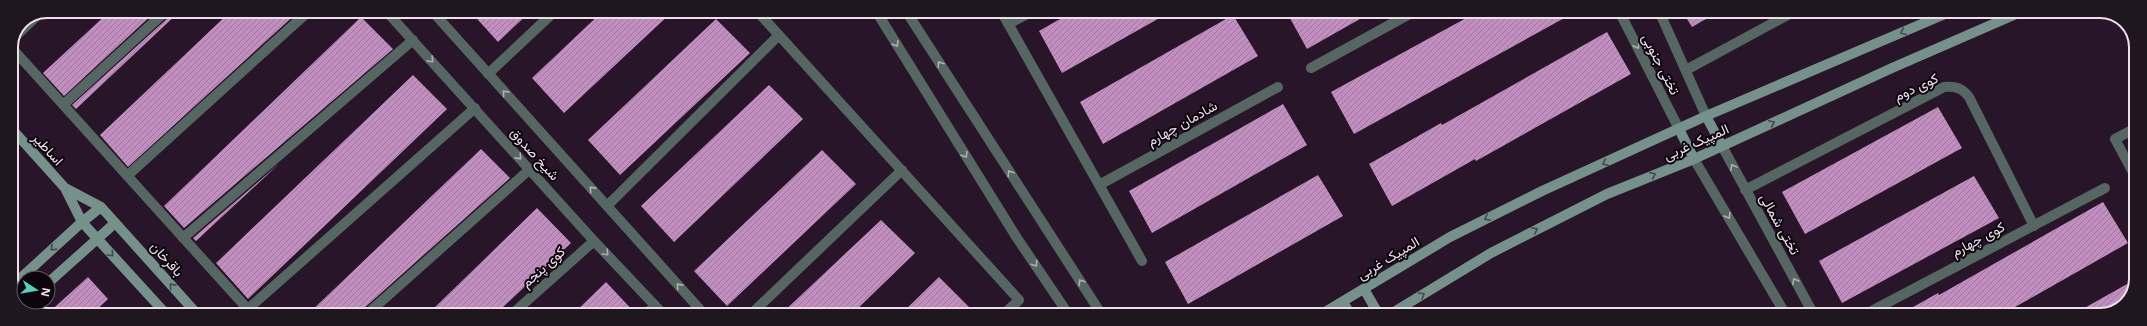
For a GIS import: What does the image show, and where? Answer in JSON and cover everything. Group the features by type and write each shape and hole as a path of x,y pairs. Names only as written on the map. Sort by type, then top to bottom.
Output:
{"street":[{"path":"63,105 158,18"},
{"path":"128,176 301,18"},
{"name":"شیخ صدوق","path":"393,18 594,241 658,308"},
{"name":"شیخ صدوق","path":"438,18 699,308"},
{"path":"488,74 548,18"},
{"path":"763,18 1019,300 1010,308"},
{"path":"880,18 1017,238 1064,308"},
{"path":"911,18 1097,308"},
{"path":"1005,18 1142,261"},
{"path":"1008,24 1020,18"},
{"path":"1311,68 1402,18"},
{"name":"تختی جنوبی","path":"1623,18 1679,129"},
{"name":"تختی جنوبی","path":"1662,18 1706,116"},
{"path":"1686,70 1782,18"},
{"name":"المپیک غربی","path":"1332,308 1457,233 1542,191 1706,116 1936,18"},
{"name":"المپیک غربی","path":"1401,308 1491,253 1607,194 1694,159 1892,68 2007,18"},
{"path":"607,206 779,35"},
{"path":"184,238 413,40"},
{"path":"18,55 246,308"},
{"name":"کوی دوم","path":"1745,190 1944,87 1953,86 1963,89 1969,98 2034,226"},
{"name":"شادمان چهارم","path":"1099,185 1278,87"},
{"path":"254,308 475,108"},
{"path":"1706,116 1722,146"},
{"path":"1679,129 1694,159 1782,308"},
{"path":"2129,132 2115,139 2129,165"},
{"name":"اساطیر","path":"18,136 65,188"},
{"name":"تختی شمالی","path":"1722,146 1810,308"},
{"path":"374,308 530,169"},
{"path":"757,308 902,170"},
{"path":"65,188 82,222 160,308"},
{"name":"باقرخان","path":"65,188 101,207 192,308"},
{"name":"کوی چهارم","path":"1877,308 2105,188"},
{"path":"18,281 82,222 101,207"},
{"path":"56,276 115,223"},
{"name":"کوی پنجم","path":"519,308 594,241"},
{"path":"1364,289 1375,308"},
{"path":"1343,302 1347,308"},
{"path":"652,308 655,305"}],"building":[{"path":"102,18 148,18 64,96 43,73"},
{"path":"168,18 173,18 76,109 72,105"},
{"path":"224,18 291,18 128,167 100,135"},
{"path":"360,18 362,18 393,49 184,228 164,206"},
{"path":"476,18 524,18 498,42"},
{"path":"596,18 666,18 564,113 532,78"},
{"path":"1062,18 1160,18 1062,73 1039,31"},
{"path":"1228,18 1235,18 1258,56 1103,144 1080,102"},
{"path":"1290,18 1362,18 1307,49"},
{"path":"1466,18 1564,18 1354,134 1331,92"},
{"path":"1686,18 1708,18 1692,27"},
{"path":"716,19 750,53 620,175 588,140"},
{"path":"1607,32 1631,74 1476,161 1475,159 1392,206 1369,164 1441,123 1442,125"},
{"path":"413,75 447,109 248,299 216,263"},
{"path":"769,85 803,119 674,242 641,206"},
{"path":"1283,104 1307,145 1152,233 1129,191"},
{"path":"1938,107 1962,148 1805,234 1782,192"},
{"path":"481,149 510,178 364,308 314,308"},
{"path":"822,150 856,184 727,306 694,271"},
{"path":"280,163 196,241 193,238"},
{"path":"1318,175 1343,216 1188,304 1165,262"},
{"path":"1974,176 1999,218 1842,303 1819,261"},
{"path":"2103,202 2128,243 2013,308 1911,308 1938,293 1939,295"},
{"path":"537,208 571,243 502,308 434,308"},
{"path":"881,220 915,253 858,308 787,308"},
{"path":"88,277 108,299 98,308 56,308 56,306"},
{"path":"939,277 970,308 907,308"},
{"path":"606,282 630,308 579,308"},
{"path":"2129,283 2123,297 2111,306 2084,308"}]}
